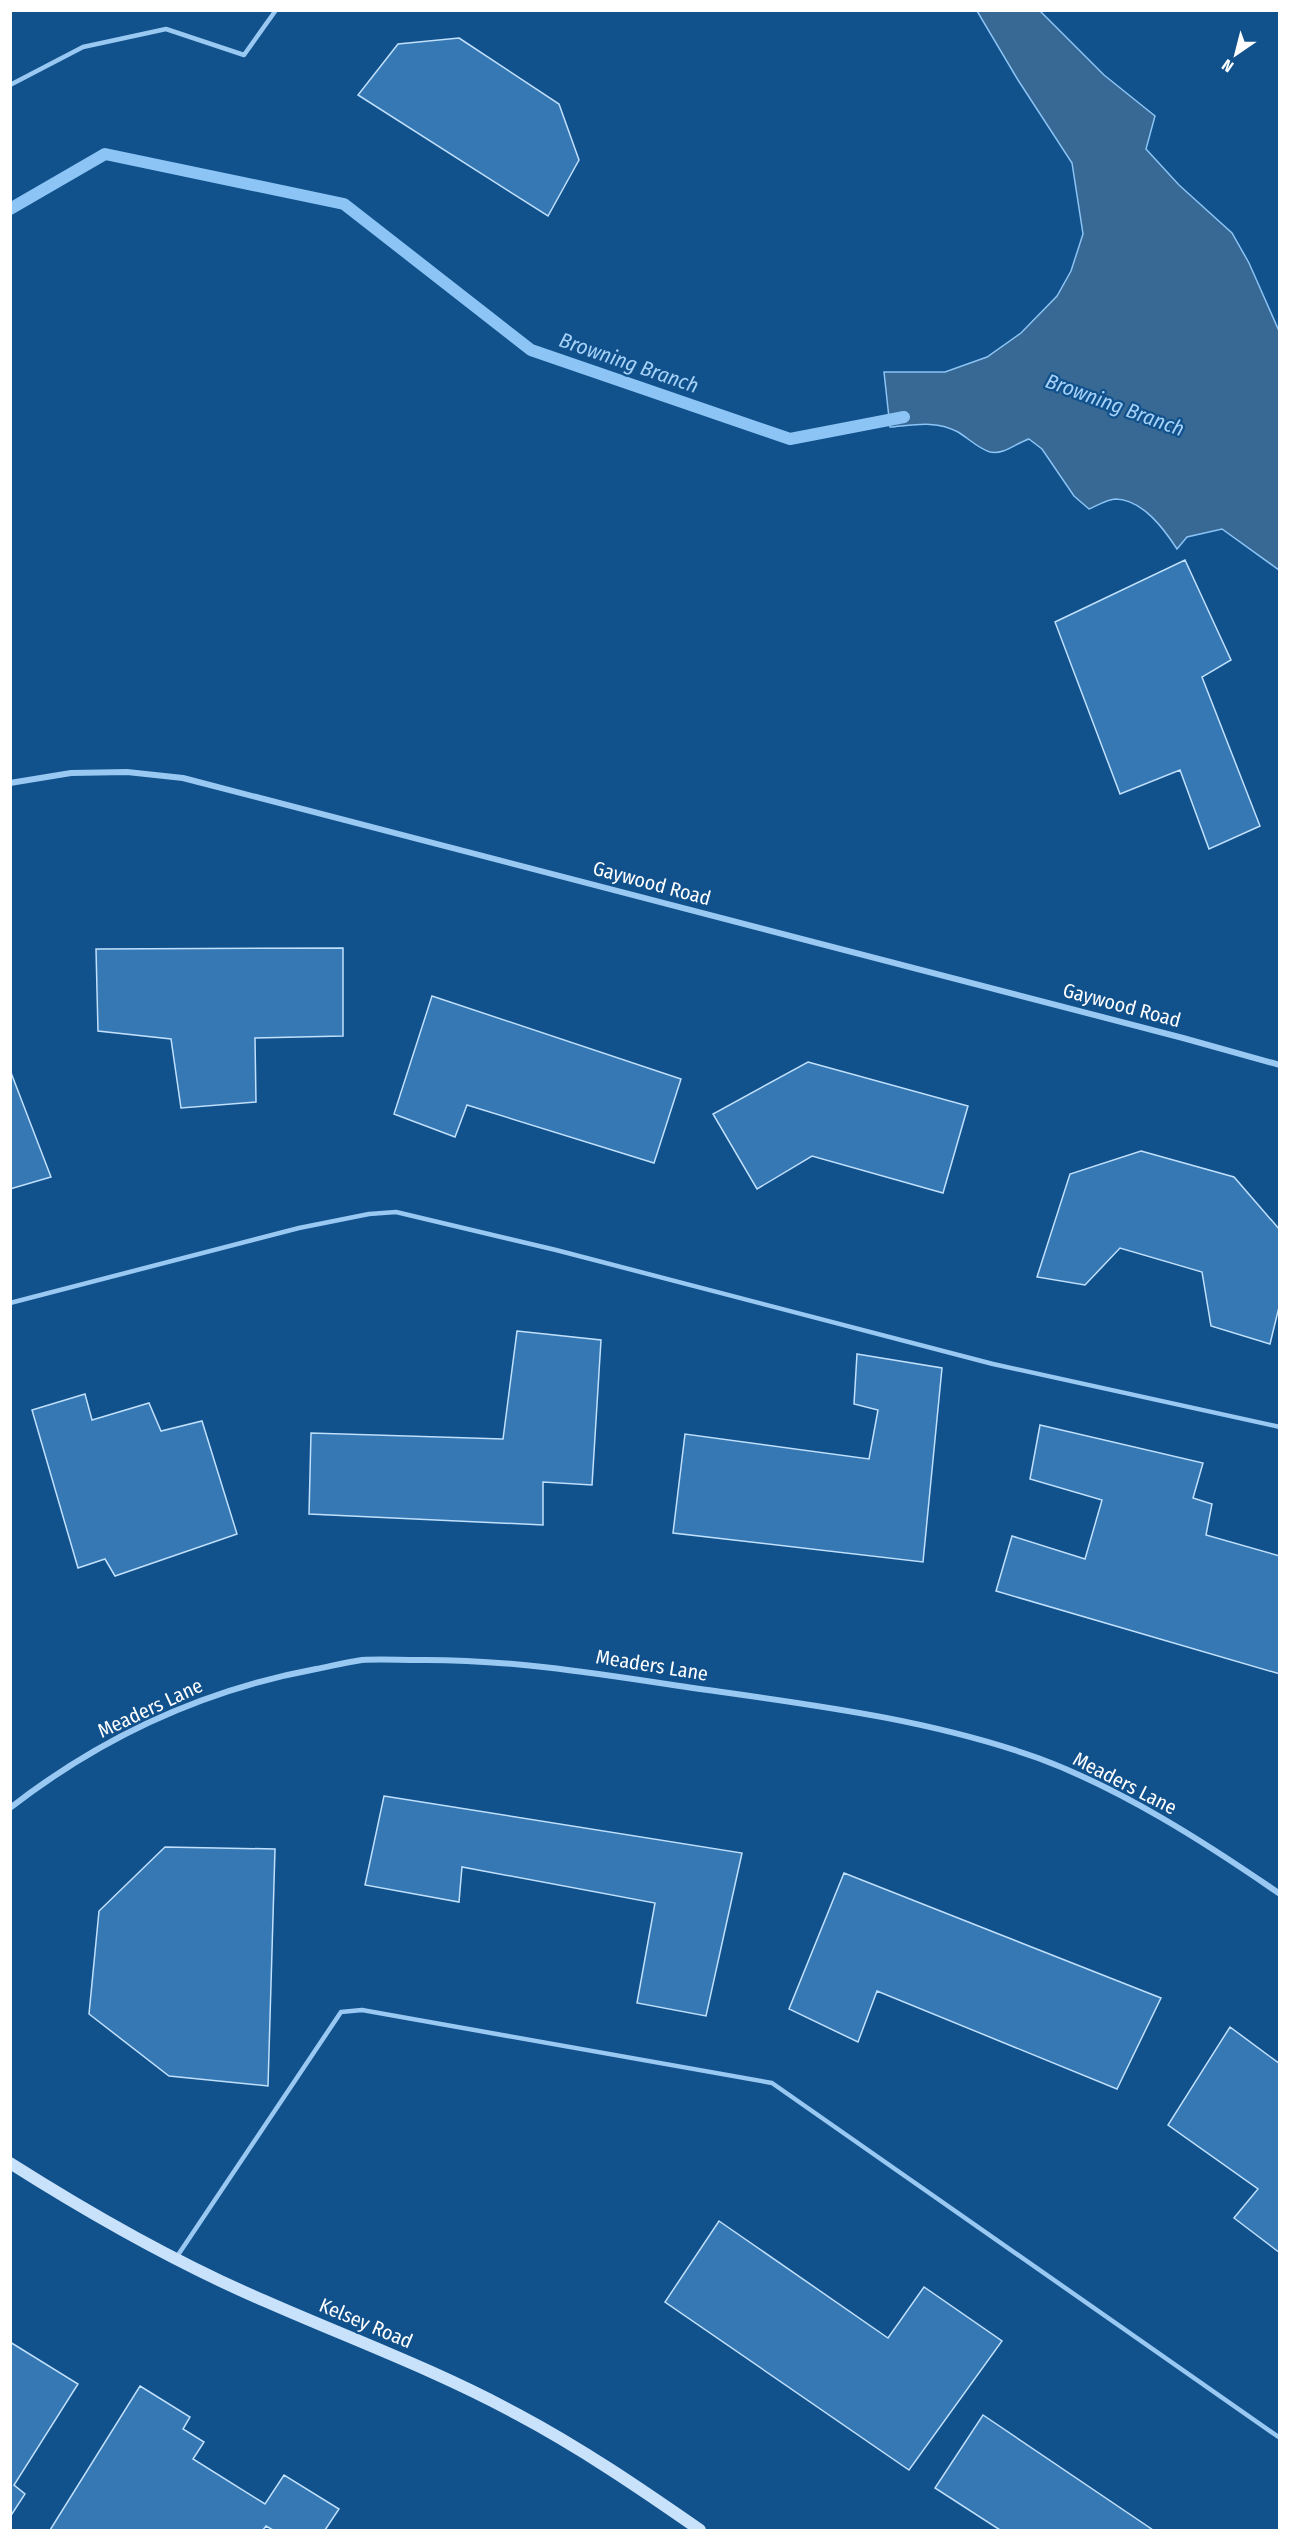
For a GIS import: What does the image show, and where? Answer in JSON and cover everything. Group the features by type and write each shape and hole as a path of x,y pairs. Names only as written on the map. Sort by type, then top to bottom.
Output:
{"street":[{"name":"Gaywood Road","path":"10,783 71,773 127,772 183,778 1280,1065"},
{"name":"Meaders Lane","path":"10,1808 52,1776 122,1736 198,1702 266,1678 362,1660 464,1660 581,1671 895,1718 966,1736 1040,1759 1130,1801 1231,1860 1280,1894"},
{"name":"Kelsey Road","path":"10,2163 63,2196 175,2259 264,2301 402,2358 517,2414 622,2475 700,2530"}],"lane":[{"path":"10,85 82,47 166,29 244,55 276,10"},
{"path":"10,1303 299,1228 369,1214 396,1212 556,1250 993,1364 1280,1427"},
{"path":"175,2259 341,2012 362,2010 772,2083 1280,2438"}],"water":[{"path":"977,11 1040,11 1104,75 1155,116 1146,149 1179,185 1232,233 1249,263 1279,331 1279,570 1222,529 1187,537 1177,549 1152,517 1135,504 1113,499 1089,509 1074,496 1042,449 1029,439 1005,450 990,452 950,428 925,424 890,427 884,372 945,372 987,357 1021,333 1057,296 1071,271 1083,234 1072,163 1018,80"}],"building":[{"path":"459,38 559,104 579,160 548,216 358,95 398,44"},
{"path":"1185,560 1231,660 1202,677 1260,826 1209,849 1180,770 1120,794 1055,622"},
{"path":"343,948 343,1036 255,1038 256,1102 181,1108 171,1039 98,1031 96,949"},
{"path":"432,996 681,1079 654,1163 467,1105 455,1137 394,1114"},
{"path":"808,1062 968,1106 943,1193 812,1156 757,1189 713,1114"},
{"path":"10,1070 51,1177 10,1189"},
{"path":"1141,1151 1234,1177 1280,1230 1280,1303 1270,1344 1211,1326 1202,1272 1120,1248 1085,1285 1037,1277 1070,1174"},
{"path":"517,1331 601,1340 592,1485 543,1482 543,1525 309,1514 311,1433 503,1439"},
{"path":"857,1354 942,1368 923,1562 673,1533 685,1434 869,1459 878,1410 854,1404"},
{"path":"85,1394 92,1420 149,1403 161,1431 202,1421 237,1534 115,1576 105,1559 78,1568 32,1410"},
{"path":"1040,1425 1203,1463 1193,1498 1212,1504 1206,1535 1280,1556 1280,1674 996,1591 1012,1536 1085,1559 1102,1500 1030,1479"},
{"path":"384,1796 742,1853 706,2016 637,2003 655,1903 462,1867 459,1902 365,1885"},
{"path":"165,1847 275,1849 268,2086 169,2076 89,2014 99,1911"},
{"path":"844,1873 1161,1998 1117,2089 877,1991 858,2042 789,2009"},
{"path":"1230,2027 1280,2064 1280,2253 1234,2218 1258,2189 1168,2125"},
{"path":"719,2221 888,2338 924,2287 1002,2341 909,2470 665,2302"},
{"path":"10,2342 78,2384 14,2485 25,2494 10,2517"},
{"path":"140,2386 190,2417 183,2429 204,2442 193,2459 265,2504 284,2475 339,2509 325,2530 273,2530 266,2526 263,2530 50,2530"},
{"path":"983,2415 1153,2530 1000,2530 935,2488"}],"waterway":[{"name":"Browning Branch","path":"10,209 105,154 344,204 531,350 790,439 904,417"}]}
